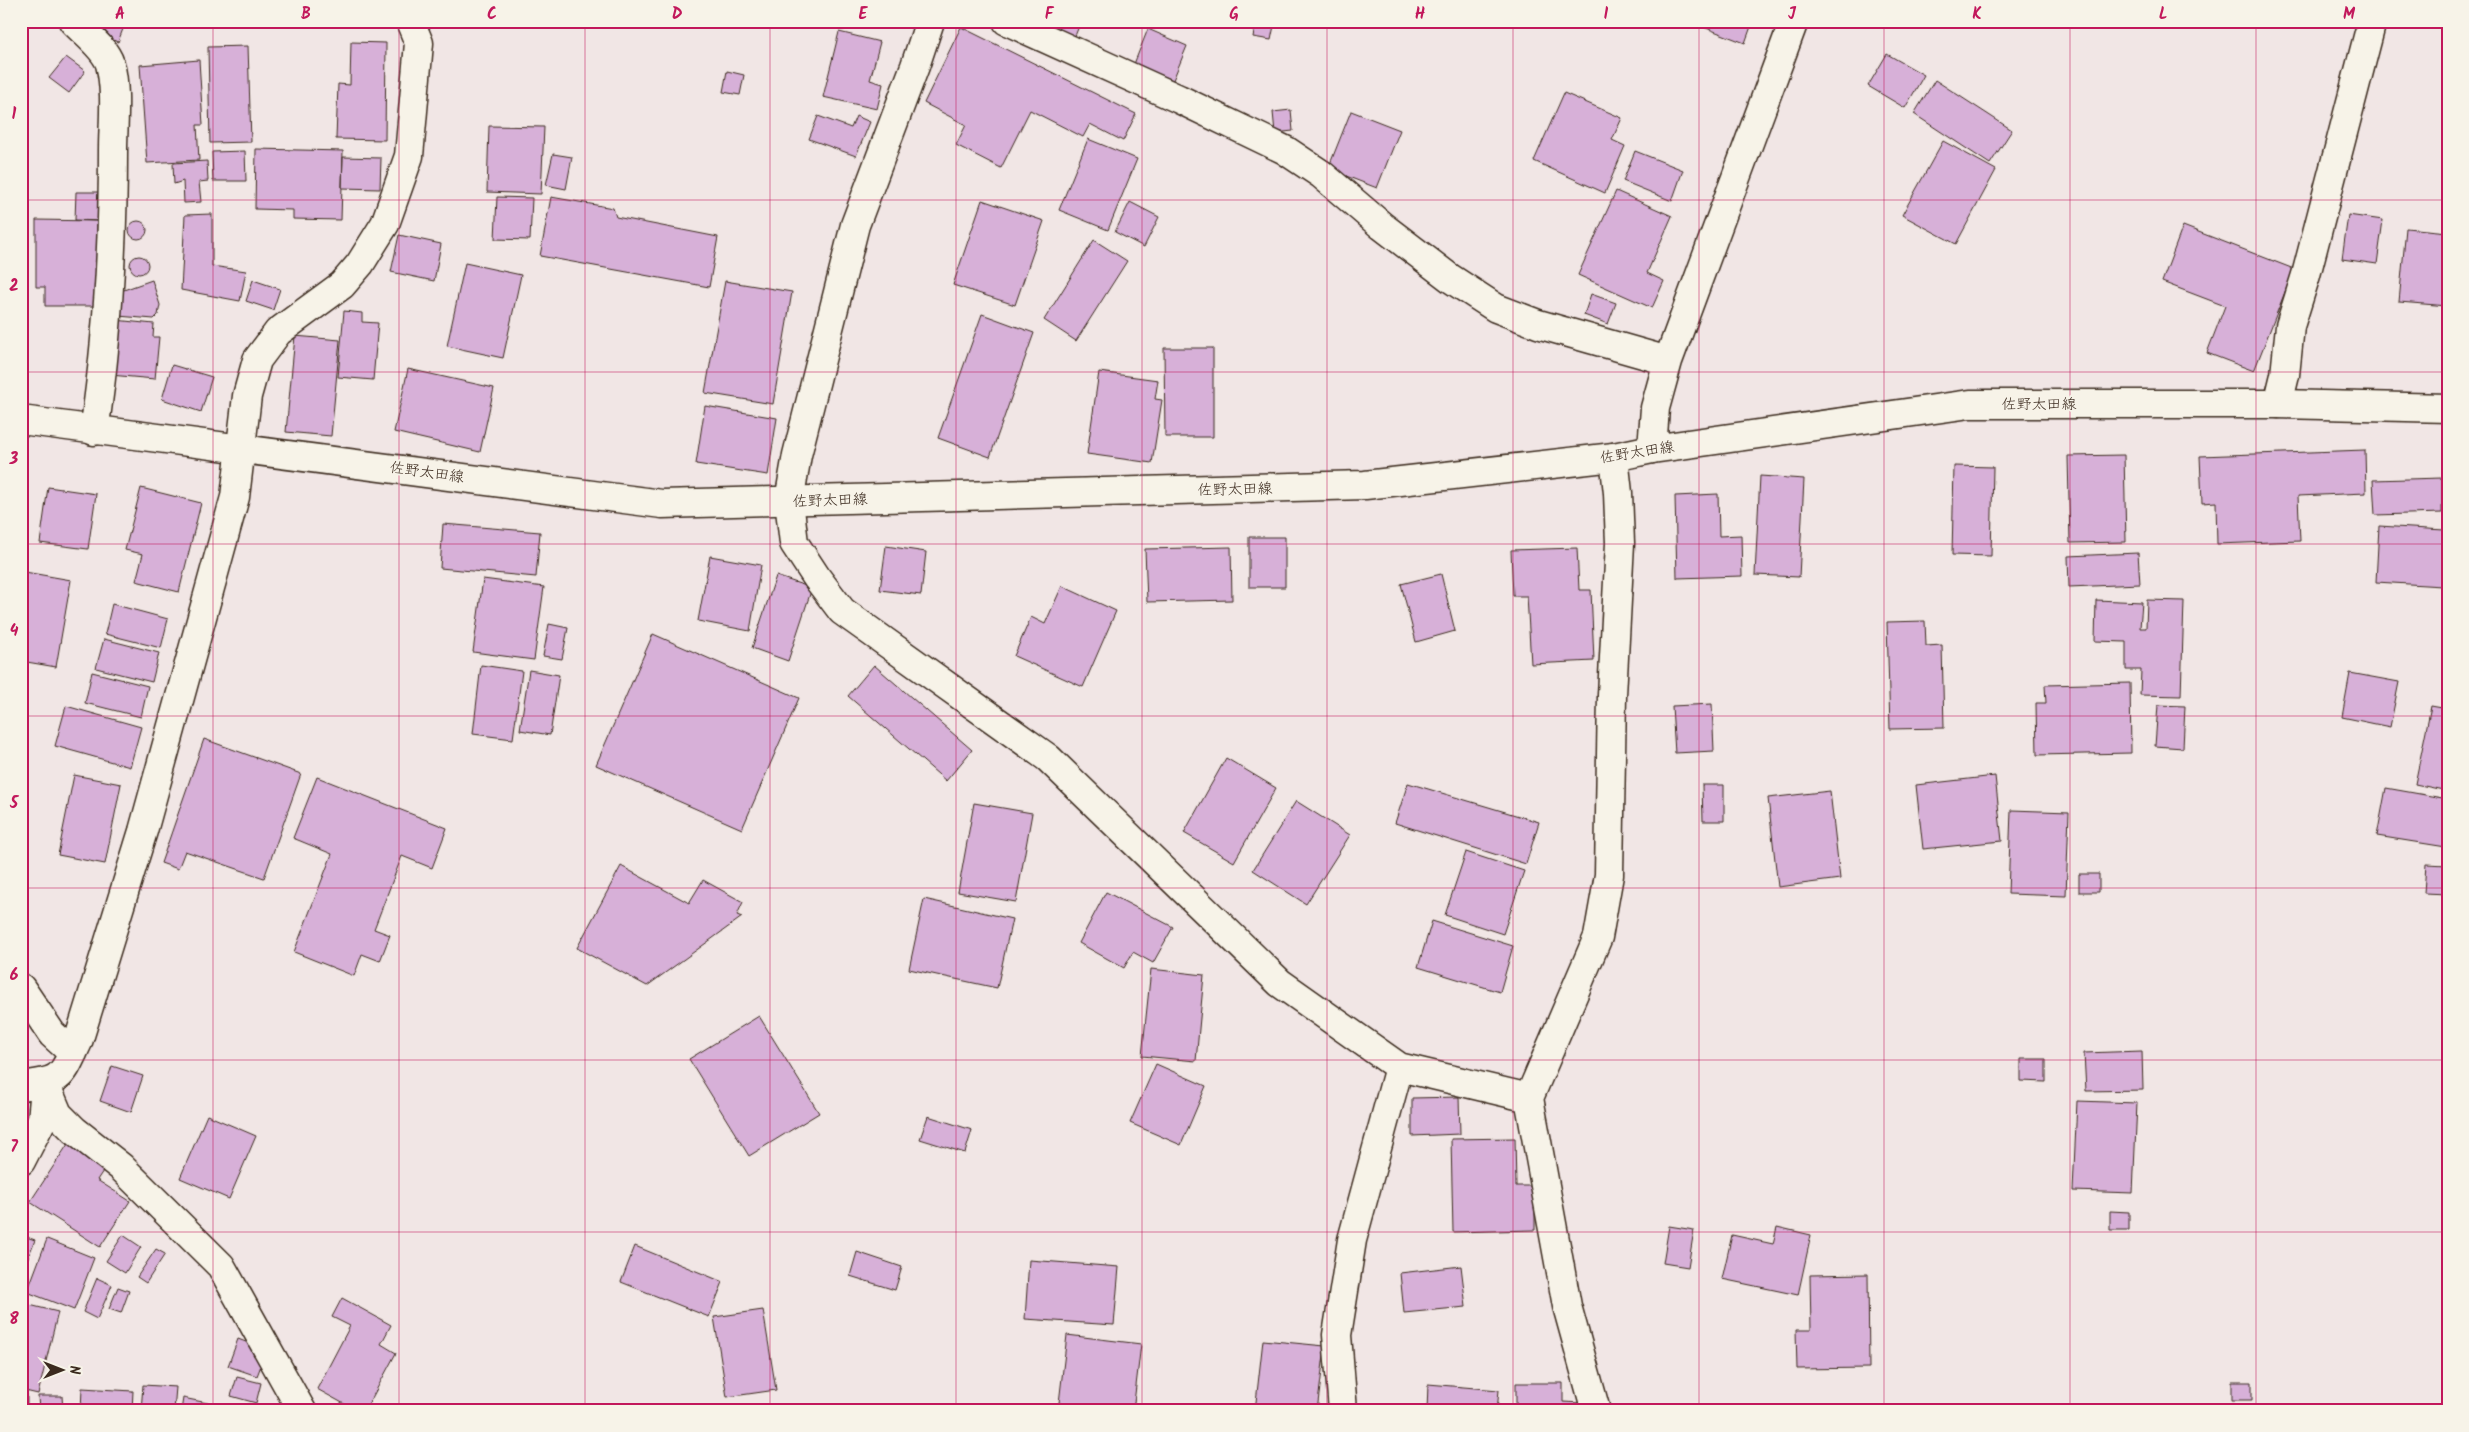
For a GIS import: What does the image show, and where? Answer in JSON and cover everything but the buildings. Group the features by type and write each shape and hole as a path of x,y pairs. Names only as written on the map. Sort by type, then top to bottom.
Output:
{"street":[{"path":"73,21 110,62 113,86 113,180 108,319 94,431"},
{"path":"33,1084 50,1082 64,1072 78,1042 151,802 235,497 247,396 257,360 278,332 342,285 360,264 385,224 410,156 419,43 410,21"},
{"path":"930,21 855,225 796,455 789,501 794,542 817,578 842,611 1048,758 1280,983 1399,1067 1529,1098"},
{"path":"1007,21 1179,99 1284,150 1321,174 1382,226 1450,278 1496,308 1538,324 1668,361"},
{"path":"1652,449 1655,408 1668,361 1794,21"},
{"path":"2278,404 2285,375 2290,326 2306,275 2372,21"},
{"name":"佐野太田線","path":"21,420 94,431 242,447 662,504 1365,485 1614,457 1652,449 1970,404 2278,404 2448,408"},
{"path":"1596,1411 1566,1306 1529,1098 1598,937 1609,875 1612,695 1620,543 1614,457"},
{"path":"21,988 52,1034 73,1053"},
{"path":"1342,1411 1337,1335 1352,1240 1399,1067"},
{"path":"21,1161 42,1120 33,1084"},
{"path":"33,1084 74,1130 121,1167 222,1266 302,1411"}]}
